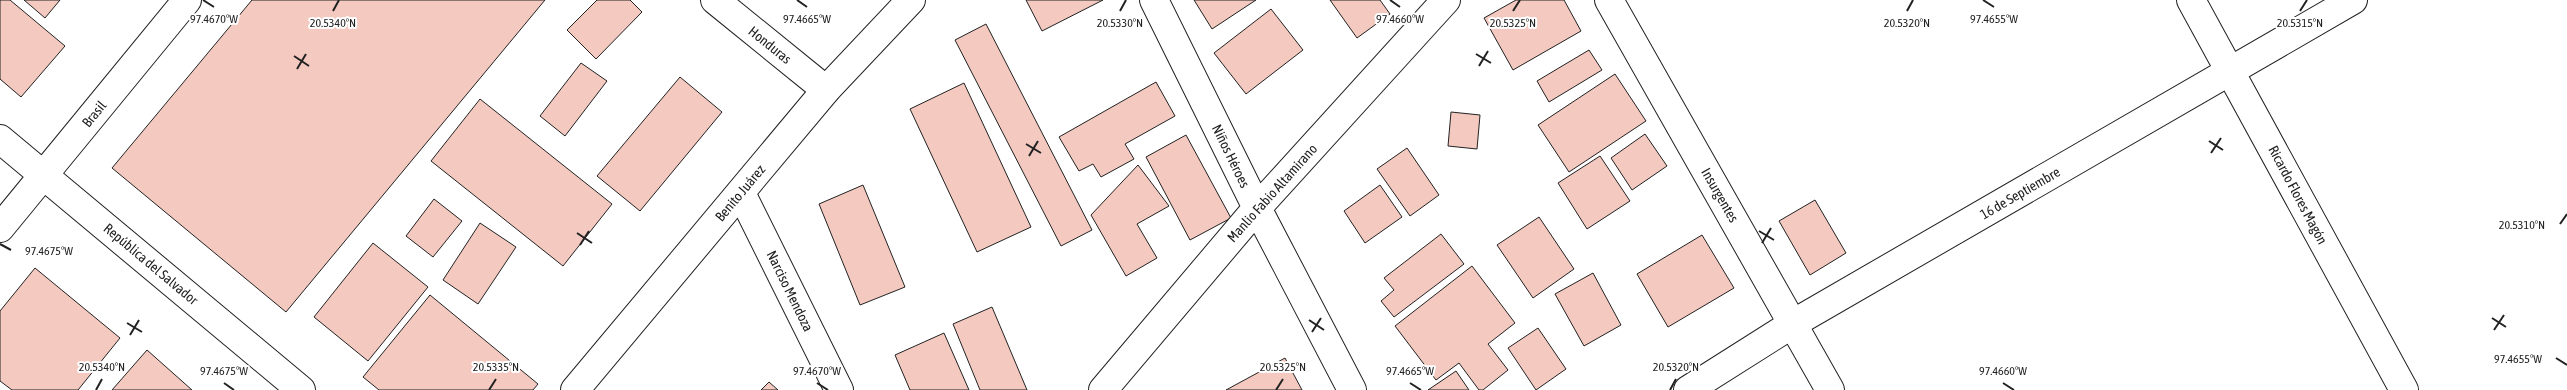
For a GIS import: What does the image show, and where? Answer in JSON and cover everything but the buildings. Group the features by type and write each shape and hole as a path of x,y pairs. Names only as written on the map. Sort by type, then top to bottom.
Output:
{"street":[{"name":"Brasil","path":"0,228 187,0"},
{"name":"Honduras","path":"715,0 826,90"},
{"name":"Benito Juárez","path":"575,390 826,90 911,0"},
{"name":"Niños Héroes","path":"1154,0 1257,208 1352,390"},
{"name":"Manlio Fabio Altamirano","path":"1103,390 1257,208 1446,0"},
{"name":"Insurgentes","path":"1608,0 1794,323 1830,390"},
{"name":"Ricardo Flores Magón","path":"2191,0 2404,390"},
{"name":"16 de Septiembre","path":"1688,390 1794,323 2232,72 2353,0"},
{"name":"República del Salvador","path":"0,139 301,390"},
{"name":"Narciso Mendoza","path":"741,193 839,390"}]}
